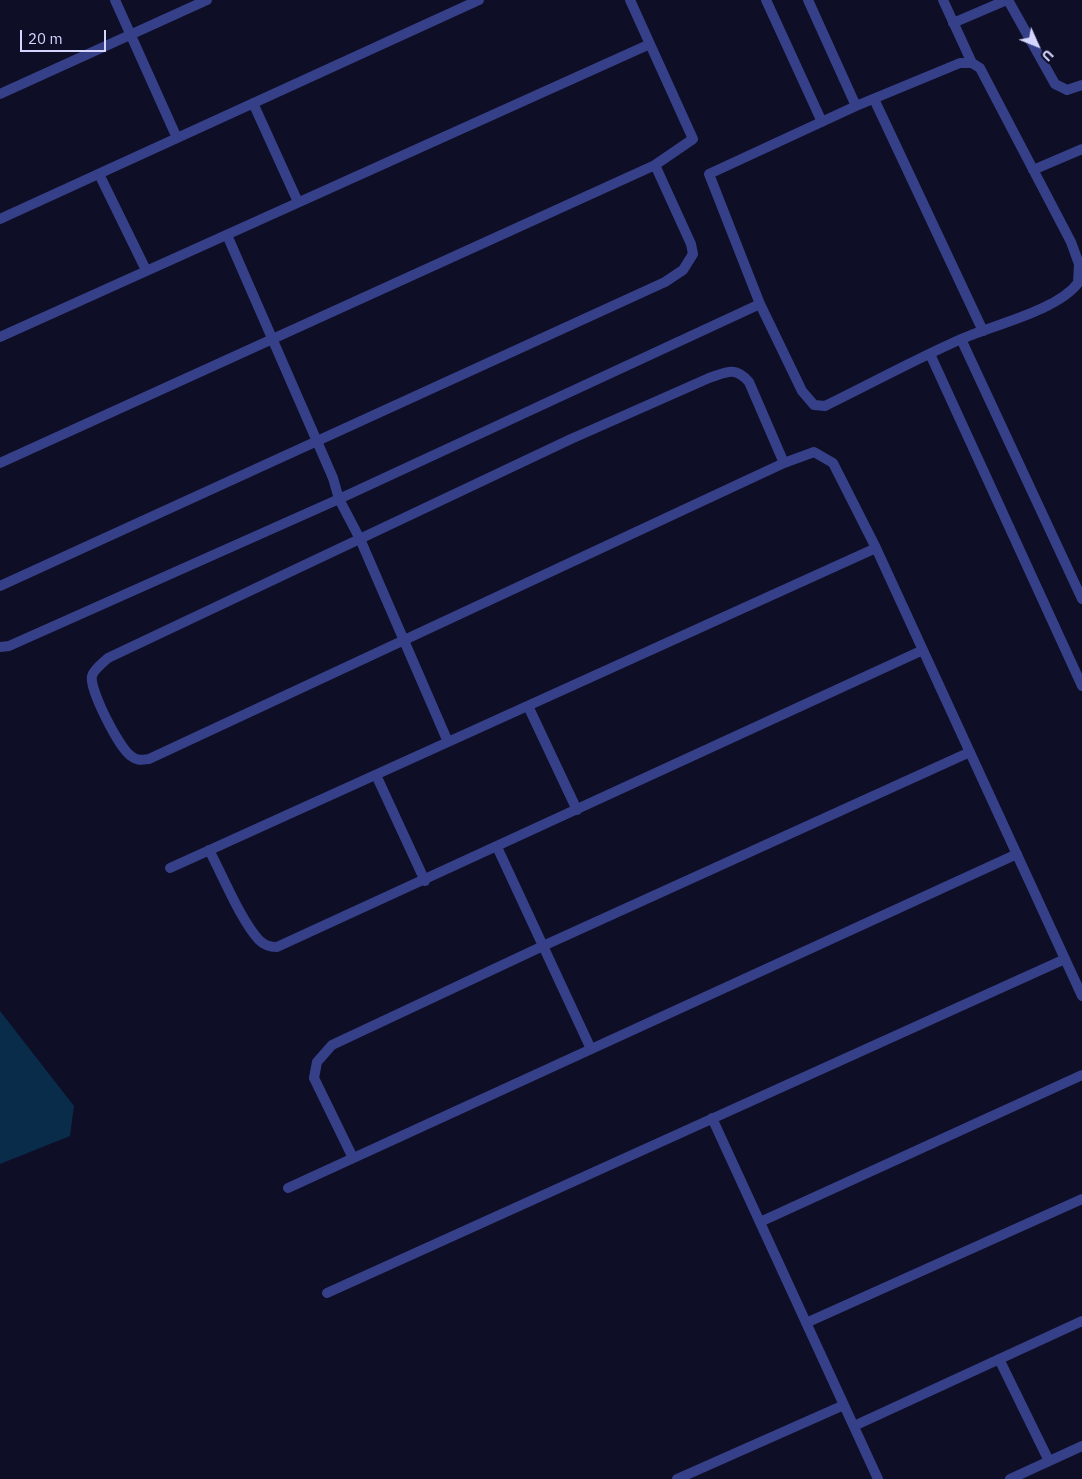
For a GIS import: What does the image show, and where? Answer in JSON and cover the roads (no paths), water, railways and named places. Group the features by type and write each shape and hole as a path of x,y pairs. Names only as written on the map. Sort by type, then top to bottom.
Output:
{"street":[{"path":"115,0 177,138"},
{"path":"0,94 207,0"},
{"path":"0,219 479,0"},
{"path":"0,463 655,165 693,139 630,0"},
{"path":"766,0 822,122"},
{"path":"808,0 856,106"},
{"path":"943,0 972,63"},
{"path":"953,23 1007,0 1055,84 1068,90 1082,85"},
{"path":"0,336 650,44"},
{"path":"960,62 972,63 980,68 1071,242 1079,264 1078,283 1062,298 961,339 825,406 814,405 802,391 760,304 709,174 822,122 960,62"},
{"path":"874,99 983,331"},
{"path":"253,104 298,202"},
{"path":"1034,170 1082,149"},
{"path":"0,586 665,282 683,270 693,254 691,244 655,165"},
{"path":"99,174 146,270"},
{"path":"227,234 333,478 340,499 360,539 448,742"},
{"path":"0,647 9,646 340,499 760,304"},
{"path":"961,339 1082,599"},
{"path":"930,354 1082,686"},
{"path":"784,463 749,382 741,374 731,371 678,390 108,658 92,676 92,684 105,716 126,753 137,760 149,759 784,463 814,452 834,463 876,548 1082,996"},
{"path":"170,868 876,548"},
{"path":"209,850 250,927 260,941 271,947 277,947 425,881 923,650"},
{"path":"528,706 577,810"},
{"path":"353,1158 314,1078 318,1062 332,1045 543,946 970,752"},
{"path":"376,775 425,881"},
{"path":"497,847 591,1049"},
{"path":"288,1188 1016,854"},
{"path":"328,1293 1065,959"},
{"path":"760,1222 1082,1075"},
{"path":"712,1118 878,1479"},
{"path":"806,1323 1082,1199"},
{"path":"854,1426 1082,1321"},
{"path":"999,1359 1050,1461"},
{"path":"677,1479 844,1405"},
{"path":"1010,1479 1082,1446"}],"water":[{"path":"0,1011 74,1106 70,1136 0,1164"}]}
